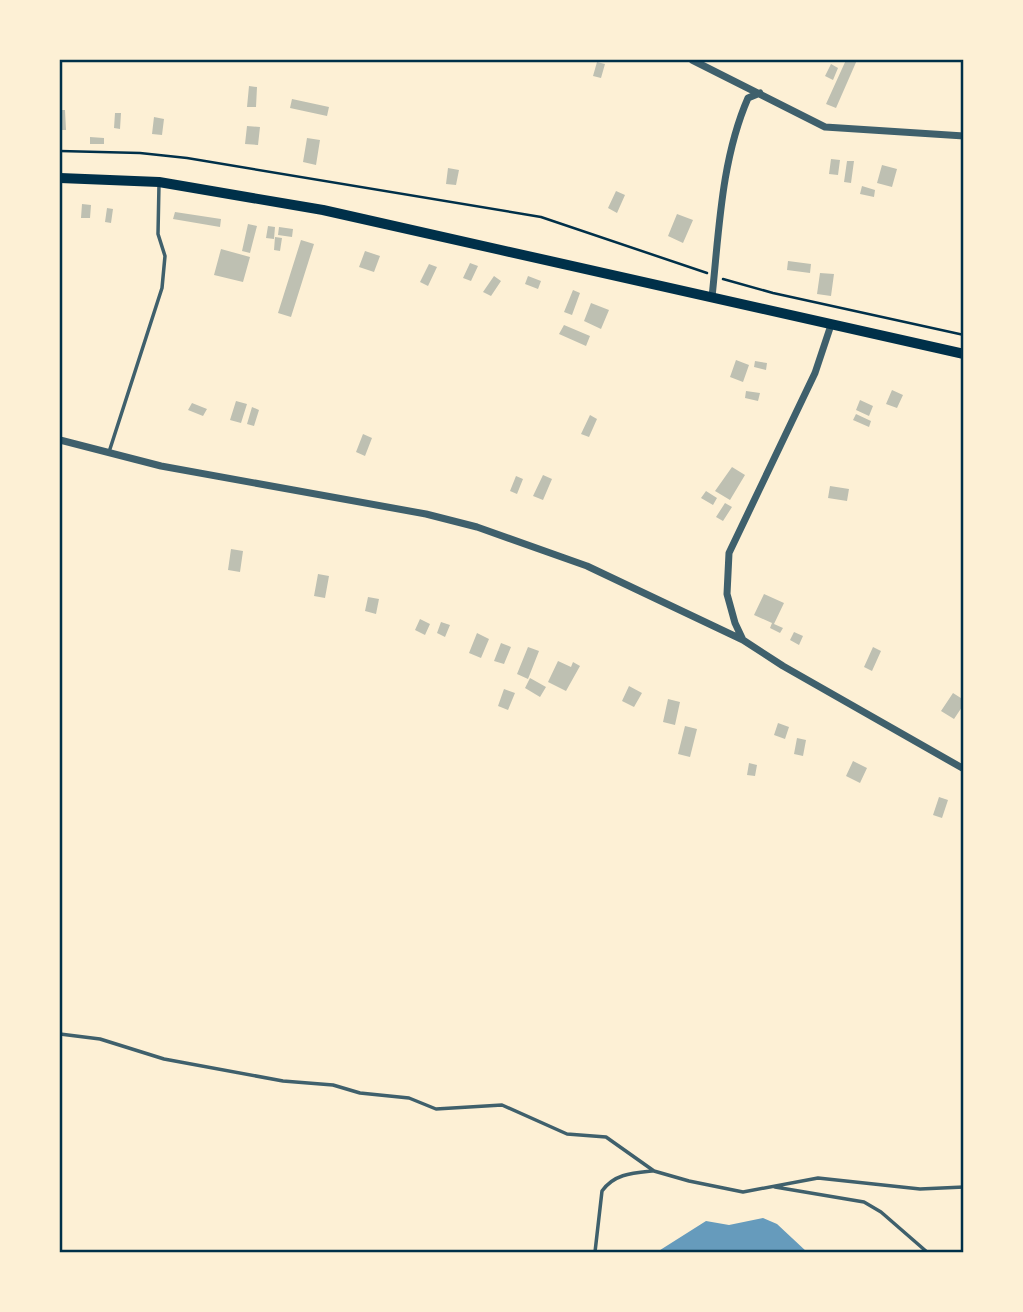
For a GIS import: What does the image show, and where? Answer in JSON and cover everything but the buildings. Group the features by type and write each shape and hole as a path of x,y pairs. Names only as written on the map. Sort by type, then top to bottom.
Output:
{"main road":[{"path":"60,178 159,182 323,210 964,354"}],"street":[{"path":"692,60 825,127 964,136"},
{"path":"712,298 721,214 736,128 748,98 760,93"},
{"path":"743,640 727,594 729,553 815,373 831,325"},
{"path":"60,440 161,466 426,514 477,527 587,566 743,640 838,698 964,769"}],"lane":[{"path":"109,452 162,288 164,256 158,234 159,182"},
{"path":"60,1034 100,1039 164,1059 190,1064 283,1081 333,1085 360,1093 409,1098 436,1109 502,1105 567,1134 606,1137 654,1171 743,1192 818,1178 920,1189 964,1187"},
{"path":"595,1252 602,1191 607,1184 627,1174 654,1171"},
{"path":"769,1186 864,1202 881,1212 927,1252"}],"path":[{"path":"60,151 108,151 187,158 541,217 773,293 964,335"}],"water":[{"path":"763,1218 777,1224 807,1252 657,1252 706,1221 729,1225"}]}
